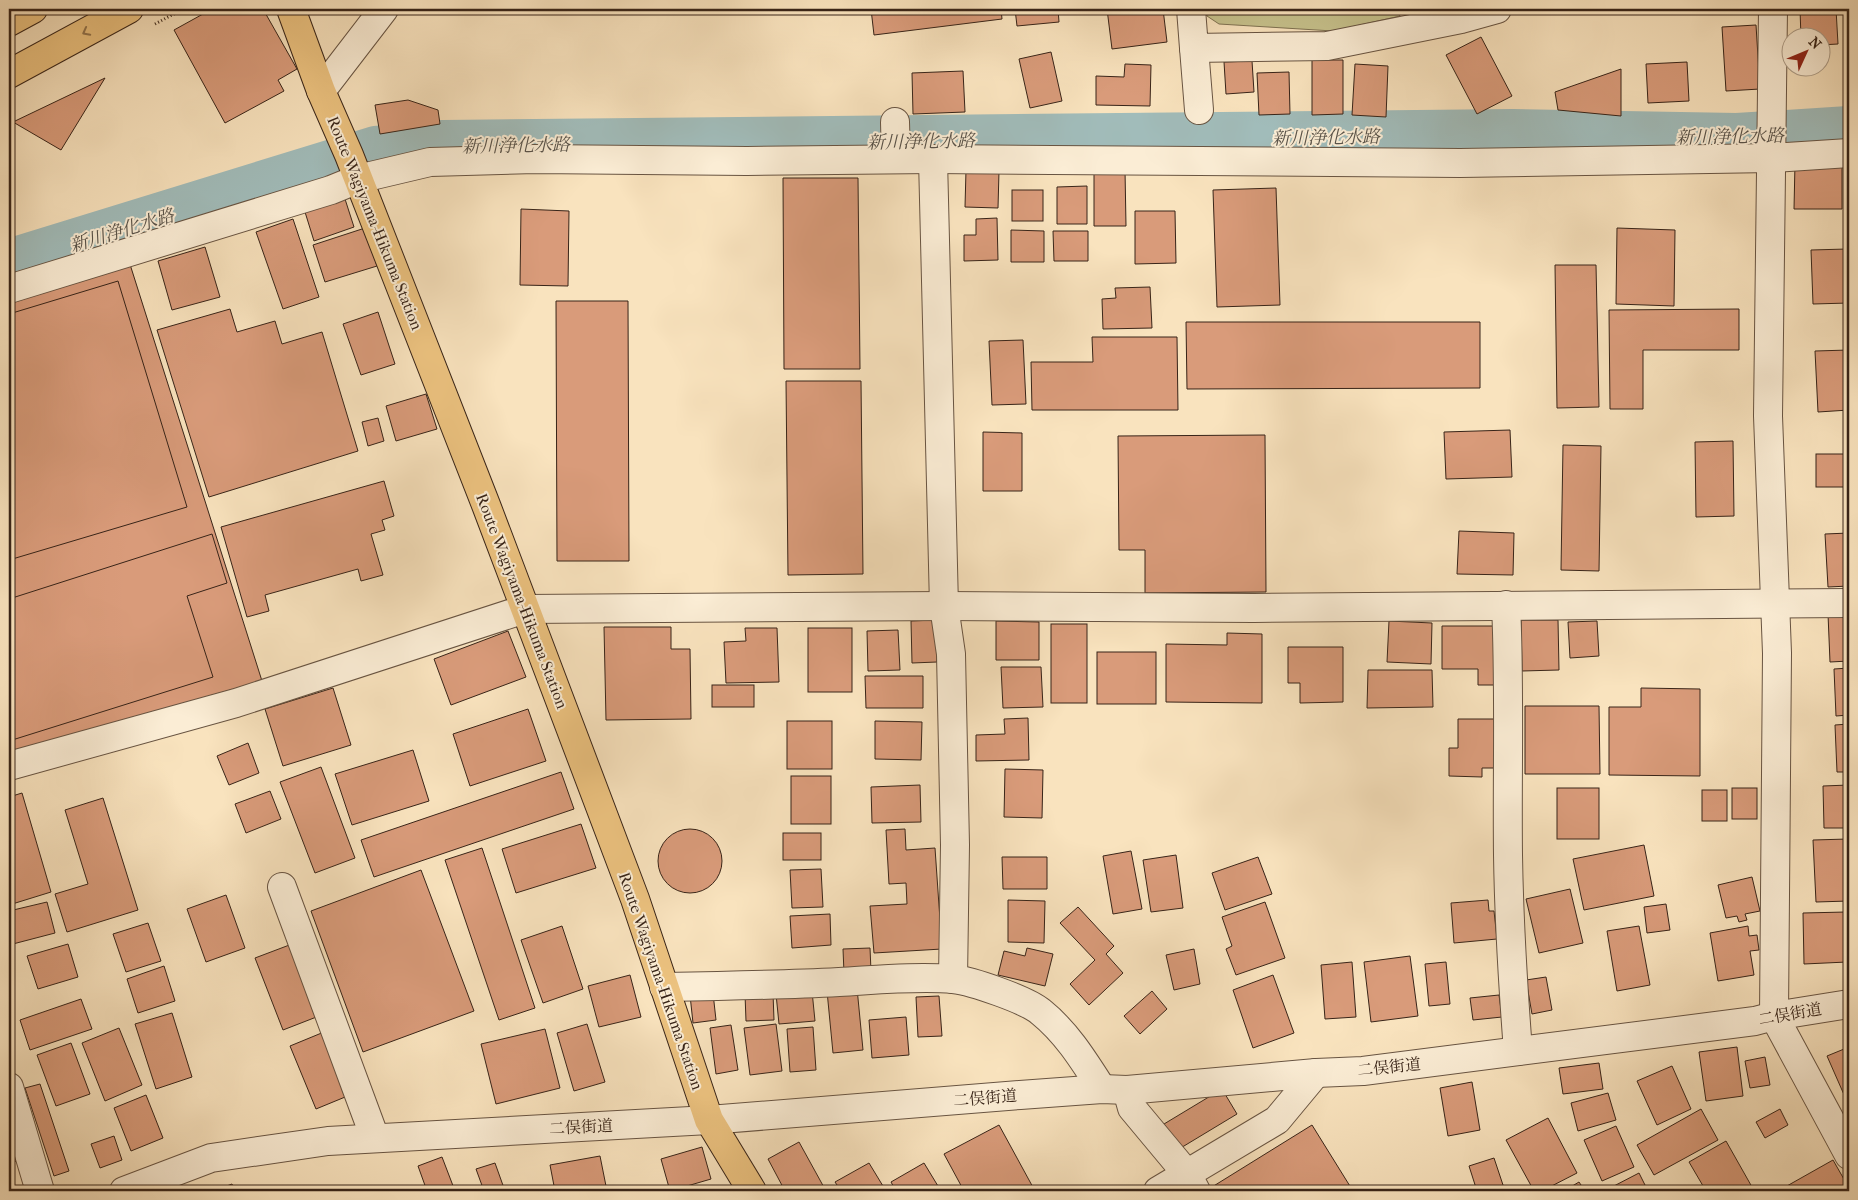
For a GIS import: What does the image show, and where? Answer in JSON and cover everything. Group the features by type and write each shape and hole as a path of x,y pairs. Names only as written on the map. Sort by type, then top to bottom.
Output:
{"main road":[{"path":"9,22 33,9"},
{"path":"9,74 129,9"},
{"name":"Route Wagiyama-Hikuma Station","path":"291,9 525,609 634,899 709,1120 752,1191"}],"street":[{"path":"321,90 384,9"},
{"path":"1191,9 1199,110"},
{"path":"1194,48 1327,46 1461,19 1497,9"},
{"path":"1773,9 1768,416 1777,653 1774,1016 1849,1155"},
{"path":"895,122 896,159"},
{"path":"9,289 331,190 354,167 430,162 536,159 737,161 933,158 1460,163 1772,153 1849,153"},
{"path":"933,158 944,606 951,654 955,845 953,980"},
{"path":"9,766 236,703 525,609 944,606 1254,608 1776,602 1849,603"},
{"path":"1506,605 1509,679 1508,855 1511,968 1518,1052"},
{"path":"282,887 375,1138"},
{"path":"664,987 753,986 901,979 953,980 972,983 1040,1011 1132,1108 1192,1183"},
{"name":"二俣街道","path":"124,1191 211,1158 328,1141 709,1120 1316,1073 1363,1071 1754,1021 1849,1004"},
{"path":"1158,1191 1192,1183 1278,1120 1316,1073"},
{"path":"9,1087 40,1191"}],"shaded area":[{"path":"1206,9 1397,9 1400,16 1333,31 1219,24 1207,16"}],"building":[{"path":"212,9 263,9 297,69 278,80 284,91 225,123 174,30"},
{"path":"871,9 1001,9 1002,19 874,35"},
{"path":"1015,9 1058,9 1059,22 1017,26"},
{"path":"1107,9 1163,9 1167,42 1112,49"},
{"path":"1800,9 1836,9 1838,44 1830,44 1830,28 1801,28"},
{"path":"1756,25 1760,89 1726,91 1722,27"},
{"path":"1481,37 1512,96 1477,114 1446,55"},
{"path":"1051,52 1062,101 1030,108 1019,59"},
{"path":"1312,60 1343,60 1343,114 1312,115"},
{"path":"1252,61 1254,92 1226,94 1224,62"},
{"path":"1687,62 1689,101 1648,103 1646,64"},
{"path":"1125,64 1151,65 1150,106 1096,105 1096,76 1124,77"},
{"path":"1355,64 1388,66 1386,117 1352,115"},
{"path":"1621,69 1621,116 1558,110 1555,92"},
{"path":"963,71 965,112 913,114 912,73"},
{"path":"1289,72 1290,114 1259,115 1257,73"},
{"path":"105,78 61,150 13,122"},
{"path":"408,100 438,110 440,124 380,134 375,105"},
{"path":"1795,163 1842,163 1842,209 1794,209"},
{"path":"966,170 999,171 998,208 965,207"},
{"path":"1094,170 1125,170 1126,226 1094,226"},
{"path":"783,178 858,178 860,369 784,369"},
{"path":"1087,186 1087,224 1057,224 1057,187"},
{"path":"1276,188 1280,305 1217,307 1213,190"},
{"path":"1012,190 1043,190 1043,221 1012,221"},
{"path":"345,199 354,227 314,241 305,212"},
{"path":"521,209 569,211 568,286 520,285"},
{"path":"1135,211 1175,211 1176,263 1135,264"},
{"path":"997,218 998,260 964,261 964,235 976,235 976,219"},
{"path":"293,219 319,297 283,309 256,232"},
{"path":"365,228 377,266 325,282 313,245"},
{"path":"1617,228 1675,230 1674,306 1616,304"},
{"path":"1011,230 1044,231 1044,262 1011,262"},
{"path":"1053,231 1088,231 1088,261 1054,261"},
{"path":"205,247 220,297 172,310 158,261"},
{"path":"1847,249 1849,303 1813,304 1811,250"},
{"path":"128,258 262,681 9,753 9,296"},
{"path":"1555,265 1596,265 1599,407 1557,408"},
{"path":"118,281 187,507 9,560 9,314"},
{"path":"1150,287 1152,328 1103,329 1102,299 1116,298 1115,288"},
{"path":"556,301 628,301 629,561 557,561"},
{"path":"230,309 237,332 275,321 282,344 322,332 358,451 209,497 157,330"},
{"path":"1739,309 1739,350 1643,350 1643,409 1610,409 1609,310"},
{"path":"378,312 395,364 361,375 343,324"},
{"path":"1186,322 1480,322 1480,388 1187,389"},
{"path":"1092,337 1177,337 1178,410 1032,410 1031,362 1093,362"},
{"path":"1023,340 1026,404 992,405 989,341"},
{"path":"1849,350 1849,410 1818,412 1815,351"},
{"path":"786,381 861,381 863,574 788,575"},
{"path":"426,394 437,429 396,441 386,406"},
{"path":"378,418 384,441 368,446 362,422"},
{"path":"1510,430 1512,477 1446,479 1444,432"},
{"path":"983,432 1022,433 1022,491 983,491"},
{"path":"1265,435 1266,592 1145,593 1145,550 1119,550 1118,436"},
{"path":"1733,441 1734,516 1696,517 1695,442"},
{"path":"1563,445 1601,446 1599,571 1561,570"},
{"path":"1816,454 1849,454 1849,487 1816,487"},
{"path":"384,481 394,516 382,520 385,530 371,534 383,575 361,581 358,569 265,595 269,611 247,617 221,527"},
{"path":"1459,531 1514,533 1513,575 1457,574"},
{"path":"1849,533 1849,586 1828,587 1825,534"},
{"path":"212,534 227,583 187,596 213,677 9,741 9,599"},
{"path":"1828,614 1849,614 1849,661 1830,662"},
{"path":"935,620 937,662 912,663 911,621"},
{"path":"1521,620 1558,620 1559,670 1522,671"},
{"path":"996,621 1039,622 1039,660 996,660"},
{"path":"1389,621 1432,623 1431,664 1387,662"},
{"path":"1597,621 1599,656 1570,658 1568,622"},
{"path":"1051,624 1087,624 1087,703 1051,703"},
{"path":"1442,626 1497,626 1497,685 1478,685 1478,669 1442,669"},
{"path":"604,627 671,627 671,649 690,649 691,719 606,720"},
{"path":"745,628 777,628 779,682 726,683 724,642 746,641"},
{"path":"808,628 852,628 852,692 808,692"},
{"path":"898,630 900,670 868,671 867,631"},
{"path":"508,631 526,677 451,705 434,659"},
{"path":"1227,633 1262,634 1262,703 1166,702 1166,644 1227,645"},
{"path":"1288,647 1343,647 1343,702 1300,703 1300,683 1288,683"},
{"path":"1097,652 1156,652 1156,704 1097,704"},
{"path":"1001,667 1041,667 1043,707 1003,708"},
{"path":"1849,668 1849,715 1836,716 1834,669"},
{"path":"1368,670 1432,670 1433,707 1367,708"},
{"path":"865,676 923,676 923,708 866,708"},
{"path":"712,685 754,685 754,707 712,707"},
{"path":"333,688 351,745 283,766 265,709"},
{"path":"1641,688 1700,689 1700,776 1609,775 1609,707 1641,707"},
{"path":"1525,706 1599,706 1600,774 1525,774"},
{"path":"528,709 546,761 470,786 453,734"},
{"path":"1028,718 1029,760 976,761 976,735 1005,734 1004,719"},
{"path":"1458,719 1497,719 1497,768 1482,768 1482,777 1449,776 1449,748 1458,748"},
{"path":"787,721 832,721 832,769 787,769"},
{"path":"875,721 922,722 921,760 875,759"},
{"path":"1849,724 1849,772 1837,772 1835,725"},
{"path":"248,743 259,773 229,785 217,756"},
{"path":"413,750 429,801 352,825 335,774"},
{"path":"321,767 355,858 315,873 280,782"},
{"path":"1005,769 1043,770 1042,818 1004,817"},
{"path":"561,772 574,809 374,877 361,840"},
{"path":"791,776 831,776 831,824 791,824"},
{"path":"920,785 921,822 872,823 871,787"},
{"path":"1849,785 1849,828 1824,828 1823,786"},
{"path":"1557,788 1599,788 1599,839 1557,839"},
{"path":"1732,788 1757,788 1757,819 1732,819"},
{"path":"1702,790 1727,790 1727,821 1702,821"},
{"path":"270,791 281,819 246,833 235,804"},
{"path":"22,793 51,892 9,905 9,797"},
{"path":"103,798 138,910 67,932 55,894 88,884 65,810"},
{"path":"581,824 596,868 516,893 502,849"},
{"path":"690,829 708,835 716,843 722,861 716,879 708,887 690,893 672,887 664,879 658,861 664,843 672,835"},
{"path":"905,829 906,850 935,848 942,949 874,953 870,906 907,904 906,883 889,884 886,830"},
{"path":"783,833 821,833 821,860 783,860"},
{"path":"1848,839 1849,901 1816,902 1813,840"},
{"path":"1644,845 1654,896 1584,910 1573,859"},
{"path":"482,848 535,1008 499,1020 445,860"},
{"path":"1131,851 1142,909 1113,914 1103,856"},
{"path":"1176,855 1183,908 1151,912 1143,860"},
{"path":"1002,857 1047,857 1047,889 1003,889"},
{"path":"1258,857 1272,894 1225,910 1212,873"},
{"path":"821,869 823,907 792,908 790,870"},
{"path":"421,870 474,1011 363,1052 311,911"},
{"path":"1752,877 1760,911 1745,914 1747,920 1739,922 1737,916 1726,918 1718,885"},
{"path":"1570,889 1583,943 1539,953 1526,899"},
{"path":"226,895 245,948 206,962 187,909"},
{"path":"1008,900 1045,901 1044,943 1008,942"},
{"path":"1488,900 1489,911 1494,911 1497,939 1454,943 1451,903"},
{"path":"47,902 55,933 9,945 9,911"},
{"path":"1265,902 1285,958 1236,975 1226,949 1232,946 1222,917"},
{"path":"1666,904 1670,930 1647,933 1644,907"},
{"path":"1078,907 1114,946 1106,954 1123,973 1089,1005 1070,984 1095,960 1060,923"},
{"path":"1846,912 1847,962 1804,964 1803,913"},
{"path":"830,914 831,945 792,948 790,916"},
{"path":"148,923 161,961 126,972 113,934"},
{"path":"562,926 583,989 543,1003 521,940"},
{"path":"1639,926 1650,985 1617,991 1607,931"},
{"path":"1748,926 1749,936 1757,935 1759,950 1750,951 1754,975 1718,981 1710,933"},
{"path":"68,944 78,977 38,989 27,956"},
{"path":"292,944 319,1016 283,1030 255,958"},
{"path":"870,948 871,971 844,973 843,949"},
{"path":"1027,948 1053,954 1045,986 998,975 1004,951 1025,956"},
{"path":"1194,949 1200,984 1174,990 1166,955"},
{"path":"1410,956 1418,1016 1371,1022 1364,962"},
{"path":"1352,962 1356,1017 1325,1019 1321,965"},
{"path":"1446,962 1450,1004 1429,1006 1425,964"},
{"path":"164,966 175,1001 138,1013 127,979"},
{"path":"630,975 641,1017 599,1027 588,986"},
{"path":"1273,975 1294,1033 1253,1048 1233,990"},
{"path":"1546,977 1552,1010 1532,1014 1526,980"},
{"path":"857,988 863,1050 833,1053 827,991"},
{"path":"812,991 815,1021 779,1024 776,994"},
{"path":"1152,991 1167,1009 1140,1034 1124,1016"},
{"path":"713,993 716,1020 693,1023 690,995"},
{"path":"773,993 774,1020 746,1021 745,994"},
{"path":"1499,995 1502,1017 1473,1020 1470,998"},
{"path":"939,996 942,1036 918,1037 916,997"},
{"path":"81,999 92,1029 30,1050 20,1020"},
{"path":"172,1013 192,1077 156,1089 135,1024"},
{"path":"906,1017 909,1055 872,1058 869,1020"},
{"path":"587,1024 605,1082 574,1091 557,1033"},
{"path":"776,1024 782,1071 750,1075 744,1028"},
{"path":"731,1025 738,1070 716,1074 710,1028"},
{"path":"813,1027 816,1070 790,1072 787,1029"},
{"path":"119,1028 142,1085 105,1101 82,1043"},
{"path":"545,1029 560,1088 496,1104 481,1044"},
{"path":"324,1032 350,1095 316,1109 290,1046"},
{"path":"71,1043 90,1094 56,1106 37,1055"},
{"path":"1737,1047 1743,1096 1706,1101 1699,1052"},
{"path":"1849,1047 1849,1106 1827,1056"},
{"path":"1765,1057 1770,1085 1750,1088 1745,1061"},
{"path":"1599,1063 1603,1089 1563,1094 1559,1068"},
{"path":"1672,1066 1691,1109 1657,1125 1637,1081"},
{"path":"1472,1082 1480,1130 1448,1136 1440,1088"},
{"path":"40,1084 69,1171 54,1176 25,1088"},
{"path":"1222,1089 1237,1114 1179,1149 1164,1124"},
{"path":"1608,1093 1616,1120 1578,1131 1571,1103"},
{"path":"146,1095 163,1138 131,1151 114,1108"},
{"path":"1701,1109 1718,1140 1654,1175 1637,1145"},
{"path":"1780,1109 1788,1125 1765,1138 1756,1122"},
{"path":"1548,1118 1577,1173 1542,1191 1534,1191 1506,1140"},
{"path":"999,1125 1035,1191 964,1191 944,1154"},
{"path":"1312,1125 1353,1191 1215,1191 1212,1187"},
{"path":"1616,1126 1634,1167 1602,1181 1584,1140"},
{"path":"114,1136 122,1160 100,1168 91,1144"},
{"path":"14,1137 20,1160 9,1163 9,1139"},
{"path":"1726,1141 1752,1187 1744,1191 1706,1191 1689,1162"},
{"path":"799,1142 826,1191 785,1191 768,1159"},
{"path":"702,1147 711,1179 670,1191 661,1159"},
{"path":"600,1156 607,1191 555,1191 550,1165"},
{"path":"442,1157 455,1191 427,1191 418,1166"},
{"path":"1494,1158 1505,1191 1477,1191 1469,1166"},
{"path":"1833,1160 1849,1188 1843,1191 1778,1191"},
{"path":"495,1163 505,1191 484,1191 476,1169"},
{"path":"869,1163 886,1191 841,1191 835,1182"},
{"path":"924,1163 941,1191 896,1191 891,1182"},
{"path":"1639,1173 1648,1191 1614,1191 1612,1187"},
{"path":"1579,1182 1585,1191 1564,1191"},
{"path":"232,1184 235,1191 213,1191"}],"waterway":[{"name":"新川浄化水路","path":"9,266 376,153 443,147 1513,136 1737,140 1849,133"}]}
